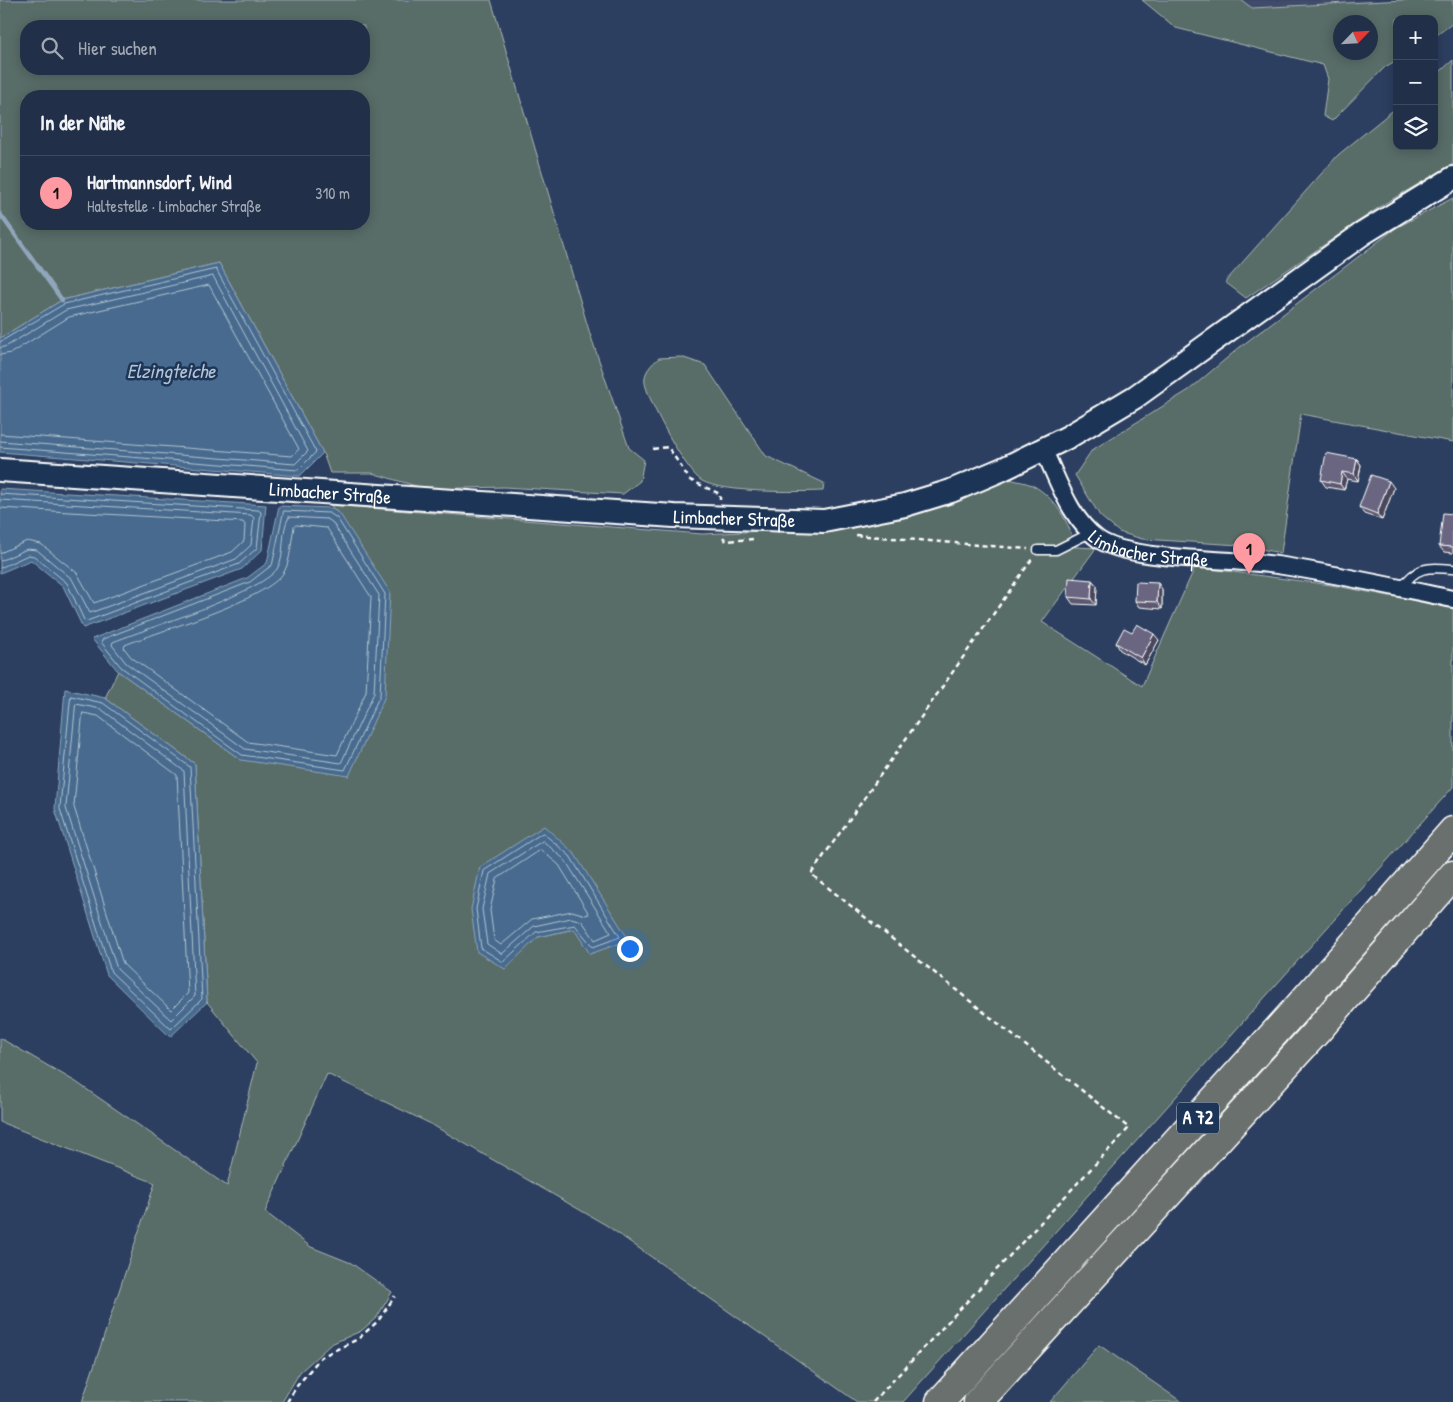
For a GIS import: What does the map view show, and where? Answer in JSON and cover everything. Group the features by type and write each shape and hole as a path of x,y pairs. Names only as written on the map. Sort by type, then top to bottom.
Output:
{"highway":[{"name":"A 72","path":"940,1402 1300,1006 1453,831"},
{"name":"A 72","path":"978,1402 1311,1037 1453,875"}],"main road":[{"path":"1043,449 1136,397 1362,234 1453,178"},
{"name":"Limbacher Straße","path":"0,470 326,494 720,518 824,521 905,504 950,491 1043,449"}],"street":[{"name":"Limbacher Straße","path":"1043,449 1061,491 1084,527 1112,546 1150,554 1276,564 1453,599"}],"lane":[{"path":"1038,550 1056,550 1090,532"},
{"path":"1401,588 1412,573 1423,569 1453,569"}],"path":[{"path":"653,449 668,448 690,480 720,494 720,533 726,540 760,538"},
{"path":"849,535 1038,550"},
{"path":"873,1402 1129,1128 811,874 1038,550"},
{"path":"287,1402 297,1386 321,1358 358,1339 378,1321 395,1296"}],"shaded area":[{"path":"1241,0 1404,0 1252,8"}],"green space":[{"path":"0,0 491,0 590,334 629,448 644,460 640,481 623,494 504,487 426,489 372,473 330,473 323,453 219,263 62,300 0,338"},
{"path":"1142,0 1241,0 1252,8 1404,0 1453,0 1453,23 1438,34 1438,15 1393,15 1393,62 1385,67 1332,121 1323,116 1328,79 1323,65 1176,28"},
{"path":"1453,60 1453,164 1384,204 1246,298 1225,282 1338,155 1393,110 1393,150 1438,150 1438,73"},
{"path":"1453,198 1453,442 1301,414 1281,553 1240,545 1142,539 1119,532 1100,516 1075,475 1092,450 1189,390 1240,347 1396,228"},
{"path":"681,357 705,365 766,456 824,483 823,491 761,491 727,488 702,481 695,475 669,435 653,405 645,383 645,375 659,358"},
{"path":"1009,479 1032,485 1048,496 1065,520 1075,547 1096,548 1042,622 1142,686 1195,567 1331,585 1453,608 1453,787 903,1402 857,1402 606,1225 429,1123 327,1074 265,1212 311,1247 351,1263 392,1292 377,1317 361,1331 331,1344 300,1372 282,1402 82,1402 155,1183 0,1122 0,1038 76,1082 227,1186 257,1063 207,1002 195,764 105,698 118,671 241,760 340,515 330,505 702,534 826,528 901,519","holes":["574,853 574,929 538,937"]},
{"path":"1099,1345 1182,1402 1050,1402"}],"water":[{"name":"Elzingteiche","path":"219,263 323,453 300,476 0,452 0,338 62,300"},
{"path":"0,489 266,505 262,550 242,569 83,628 63,586 31,560 0,573"},
{"path":"279,506 331,508 340,514 390,592 385,696 349,776 241,760 118,671 92,639 247,578 267,563"},
{"path":"65,689 105,698 195,764 207,1002 170,1037 107,975 55,809"},
{"path":"544,826 574,853 629,940 590,954 574,929 538,937 505,969 477,952 471,909 480,867"}],"building":[{"path":"1326,453 1357,459 1354,474 1342,472 1340,484 1321,480"},
{"path":"1371,475 1389,481 1377,514 1359,507"},
{"path":"1443,513 1453,514 1453,547 1439,546"},
{"path":"1069,578 1092,580 1091,599 1068,597"},
{"path":"1136,582 1158,583 1157,602 1135,601"},
{"path":"1137,624 1154,634 1141,658 1116,643 1124,628 1132,632"}],"waterway":[{"path":"0,214 62,300"}],"place":[{"name":"Hartmannsdorf, Wind","path":"1249,574"}]}
